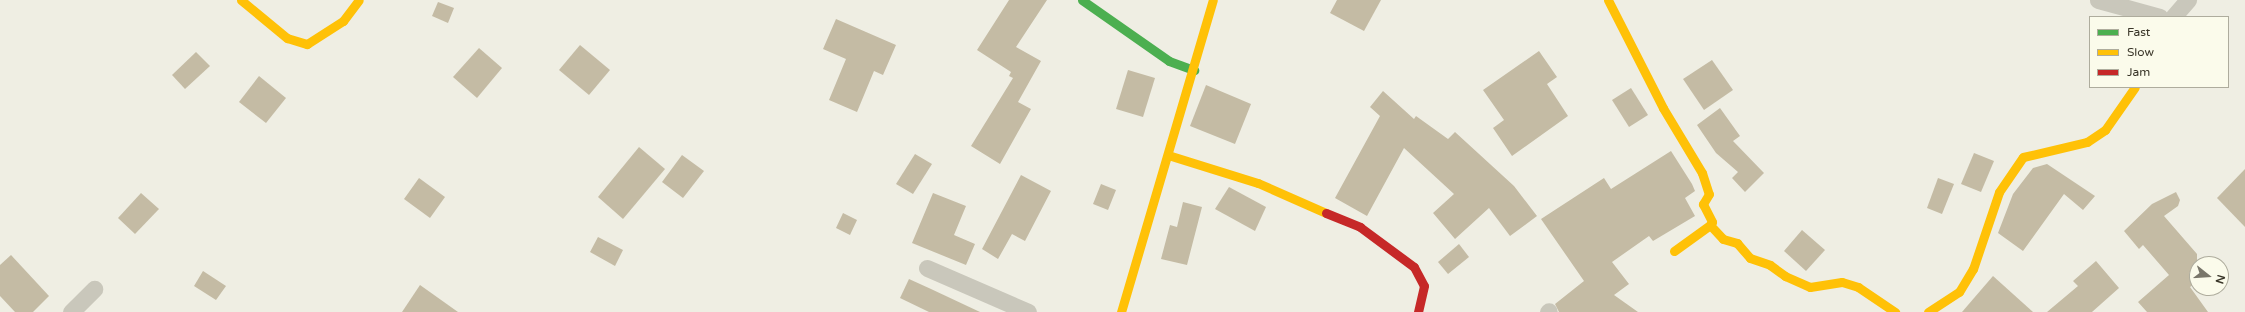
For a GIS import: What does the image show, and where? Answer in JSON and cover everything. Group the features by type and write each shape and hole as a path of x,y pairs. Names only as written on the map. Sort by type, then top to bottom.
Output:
{"street":[{"path":"241,0 286,38 307,44 343,21 359,0"},
{"path":"1082,0 1169,61 1194,70"},
{"path":"1121,312 1194,70 1213,0"},
{"path":"1608,0 1663,108 1702,173 1709,194 1703,204 1712,222 1674,251"},
{"path":"2098,0 2156,16"},
{"path":"2174,16 2188,0"},
{"path":"1928,312 1960,292 1973,269 1999,192 2023,157 2086,142 2105,130 2134,88"},
{"path":"1168,156 1258,183 1360,227 1414,267 1424,286 1418,312"},
{"path":"1710,225 1723,239 1737,243 1750,258 1770,265 1785,276 1810,287 1842,282 1858,287 1895,312"},
{"path":"927,268 1028,312"},
{"path":"71,312 94,289"}],"building":[{"path":"1009,0 1047,0 1016,47 1041,61 1018,102 1031,109 1000,164 971,146 1013,78 1009,76 1011,72 977,50"},
{"path":"1337,0 1381,0 1364,31 1330,13"},
{"path":"438,2 454,8 448,23 432,16"},
{"path":"836,19 896,45 883,75 874,71 857,112 829,100 846,59 823,49"},
{"path":"580,45 610,70 589,95 559,70"},
{"path":"479,48 502,68 477,98 453,77"},
{"path":"1539,51 1557,77 1547,84 1568,116 1512,156 1493,128 1504,120 1483,90"},
{"path":"196,52 210,66 185,89 172,75"},
{"path":"1712,60 1733,90 1704,110 1683,79"},
{"path":"1128,70 1155,78 1143,117 1116,109"},
{"path":"259,76 286,98 266,123 239,102"},
{"path":"1206,85 1251,104 1235,144 1190,126"},
{"path":"1631,88 1648,115 1629,127 1612,100"},
{"path":"1383,91 1414,119 1416,116 1448,139 1455,132 1514,186 1537,216 1510,236 1489,208 1455,239 1433,213 1454,194 1404,148 1367,216 1335,198 1380,116 1370,107"},
{"path":"1720,108 1740,136 1733,141 1764,173 1745,192 1732,178 1738,172 1716,153 1697,125"},
{"path":"639,147 665,169 623,219 598,197"},
{"path":"1671,151 1695,191 1685,198 1695,216 1653,241 1649,236 1612,262 1629,284 1614,295 1638,312 1559,312 1555,304 1584,281 1541,219 1604,178 1611,189"},
{"path":"1974,153 1994,161 1981,192 1961,184"},
{"path":"915,154 932,164 913,194 896,184"},
{"path":"682,155 704,171 683,198 662,182"},
{"path":"2047,164 2095,196 2083,210 2064,194 2023,251 1998,233 2013,194 2033,168"},
{"path":"2245,169 2245,227 2217,198"},
{"path":"1021,175 1051,191 1025,241 1012,234 998,259 982,249"},
{"path":"419,178 445,197 430,218 404,199"},
{"path":"1938,178 1954,184 1942,214 1927,208"},
{"path":"1101,184 1116,190 1108,210 1093,204"},
{"path":"1229,187 1266,207 1255,231 1215,209"},
{"path":"2176,192 2180,200 2178,206 2164,216 2197,254 2197,256 2189,256 2189,296 2196,296 2208,312 2147,312 2138,302 2169,275 2143,245 2139,249 2124,231 2152,204"},
{"path":"141,193 159,209 135,234 118,218"},
{"path":"933,193 966,206 954,235 975,244 966,265 912,243"},
{"path":"1183,202 1202,207 1187,265 1161,259 1170,225 1177,227"},
{"path":"843,213 857,220 850,235 836,228"},
{"path":"1802,230 1825,250 1806,271 1784,251"},
{"path":"598,237 623,250 615,266 590,252"},
{"path":"1459,244 1469,257 1448,274 1438,262"},
{"path":"11,255 49,296 33,312 15,312 0,296 0,265"},
{"path":"2096,261 2119,288 2092,312 2047,312 2078,286 2073,281"},
{"path":"203,271 226,286 216,300 194,286"},
{"path":"1993,276 2033,312 1962,312"},
{"path":"909,279 980,312 929,312 900,298"},
{"path":"420,285 458,312 402,312"}],"traffic: fast":[{"path":"1082,0 1169,61 1194,70"}],"traffic: slow":[{"path":"241,0 287,38 307,44 343,21 359,0"},
{"path":"1121,312 1213,0"},
{"path":"1608,0 1663,108 1702,173 1709,194 1703,204 1712,222 1710,225"},
{"path":"1928,312 1959,292 1973,269 1999,192 2023,157 2087,142 2105,130 2134,88"},
{"path":"1168,155 1258,183 1326,213"},
{"path":"1674,251 1710,225 1723,239 1737,243 1750,258 1770,265 1785,276 1810,287 1842,282 1858,287 1895,312"}],"traffic: jam":[{"path":"1326,213 1360,227 1414,267 1424,286 1418,312"}]}
